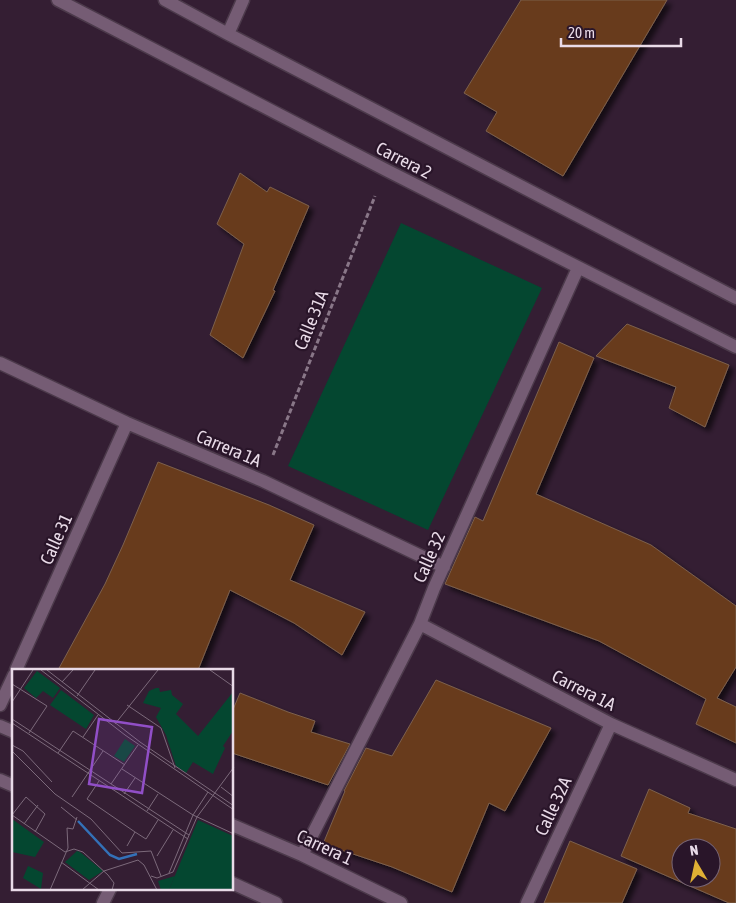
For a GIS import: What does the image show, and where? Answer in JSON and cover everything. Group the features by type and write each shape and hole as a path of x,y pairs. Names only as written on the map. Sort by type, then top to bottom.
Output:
{"street":[{"name":"Carrera 2","path":"58,0 386,170 736,347"},
{"name":"Carrera 2","path":"166,0 736,298"},
{"path":"228,34 243,0"},
{"name":"Calle 32","path":"302,855 420,624 578,268"},
{"name":"Carrera 1A","path":"0,362 127,423 263,481 444,567"},
{"name":"Calle 31","path":"16,669 127,423"},
{"name":"Carrera 1A","path":"420,624 611,724 736,780"},
{"path":"0,705 12,679"},
{"name":"Calle 32A","path":"527,903 611,724"},
{"path":"0,726 12,731"},
{"path":"0,780 12,785"},
{"name":"Carrera 1","path":"234,827 302,855 401,903"},
{"path":"234,884 276,903"},
{"path":"103,903 110,890"}],"path":[{"name":"Calle 31A","path":"263,481 386,170"}],"green space":[{"path":"401,223 542,288 428,530 288,466"}],"building":[{"path":"521,0 667,0 563,176 486,131 497,112 464,93"},
{"path":"240,173 267,192 270,187 309,206 273,290 275,291 243,358 210,335 244,244 217,224"},
{"path":"627,324 729,365 705,427 669,408 676,387 596,356"},
{"path":"559,342 594,358 536,494 651,545 736,606 736,667 717,698 736,707 736,743 696,724 706,699 599,641 445,584 475,517 483,521"},
{"path":"158,462 269,505 314,525 290,580 365,612 342,655 294,623 230,590 198,669 59,669 105,584"},
{"path":"436,680 551,728 505,811 489,803 452,892 392,867 323,844 344,791 366,748 392,756"},
{"path":"240,693 315,721 311,732 350,744 328,785 234,754 234,707"},
{"path":"649,789 690,808 688,813 736,829 736,903 729,903 695,888 721,888 721,838 671,838 671,878 621,856"},
{"path":"570,841 637,869 622,903 544,903"}]}
